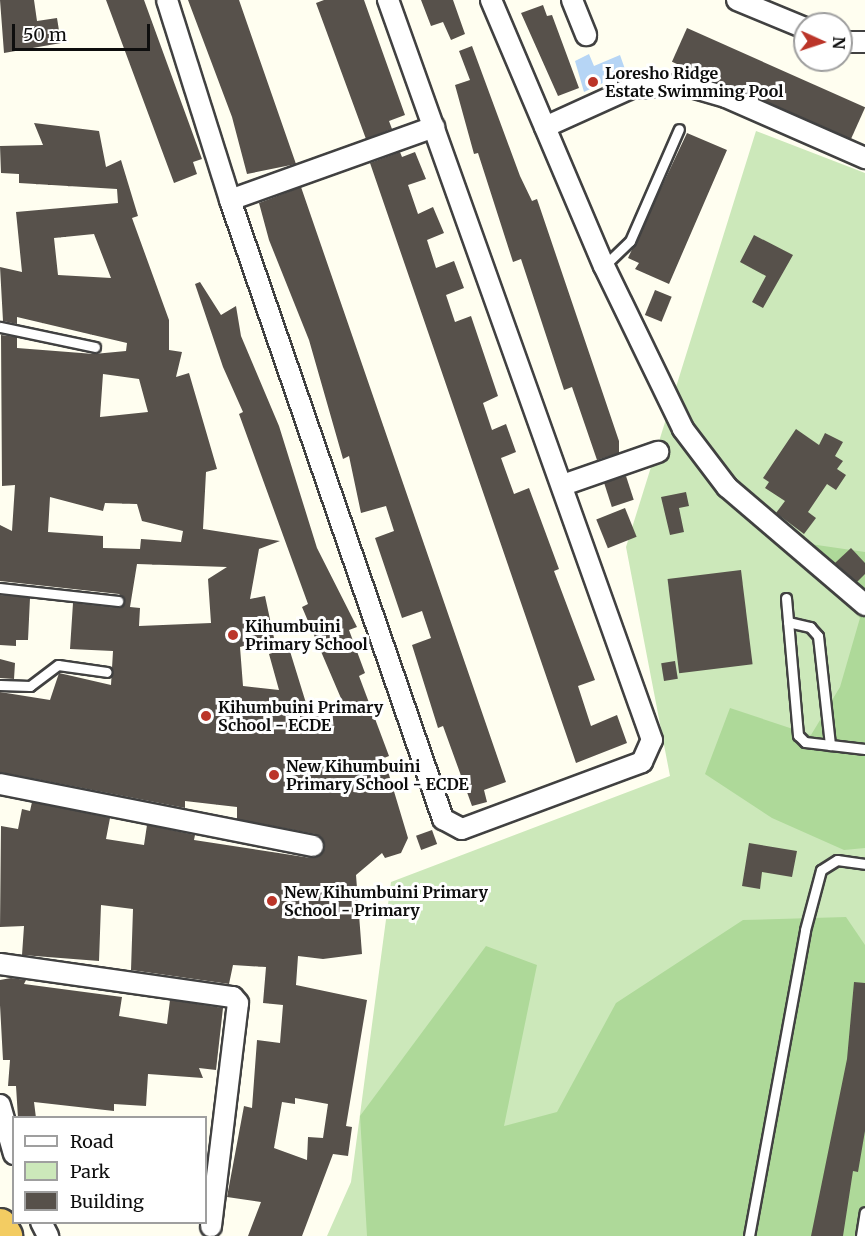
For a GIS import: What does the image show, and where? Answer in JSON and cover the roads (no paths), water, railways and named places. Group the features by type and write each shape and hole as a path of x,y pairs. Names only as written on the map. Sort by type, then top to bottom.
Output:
{"highway":[{"path":"0,1225 6,1236"}],"street":[{"path":"167,0 230,200 443,819 462,829 642,762 652,740 563,485 388,0"},
{"path":"491,0 604,266 683,429 705,463 865,605"},
{"path":"572,0 586,35"},
{"path":"737,0 793,23"},
{"path":"545,127 631,88 684,85 726,97 865,158"},
{"path":"230,200 434,127"},
{"path":"563,485 658,452"},
{"path":"0,784 313,846"},
{"path":"0,964 233,997 238,1003 211,1226"},
{"path":"0,1105 12,1147"}],"lane":[{"path":"604,266 630,241 679,129"},
{"path":"0,327 95,347"},
{"path":"0,588 118,601"},
{"path":"786,598 798,735 805,742 865,749"},
{"path":"788,622 810,627 818,636 830,746"},
{"path":"0,685 30,686 58,665 107,672"},
{"path":"748,1236 805,930 822,870 845,860 865,864"},
{"path":"861,1236 865,1212"}],"water":[{"name":"Loresho Ridge Estate Swimming Pool","path":"589,54 594,66 620,55 626,72 584,92 575,61"}],"place":[{"name":"Loresho Ridge Estate Swimming Pool","path":"593,82"},
{"name":"Kihumbuini Primary School","path":"233,635"},
{"name":"Kihumbuini Primary School - ECDE","path":"206,716"},
{"name":"New Kihumbuini Primary School - ECDE","path":"274,775"},
{"name":"New Kihumbuini Primary School - Primary","path":"272,901"}]}
